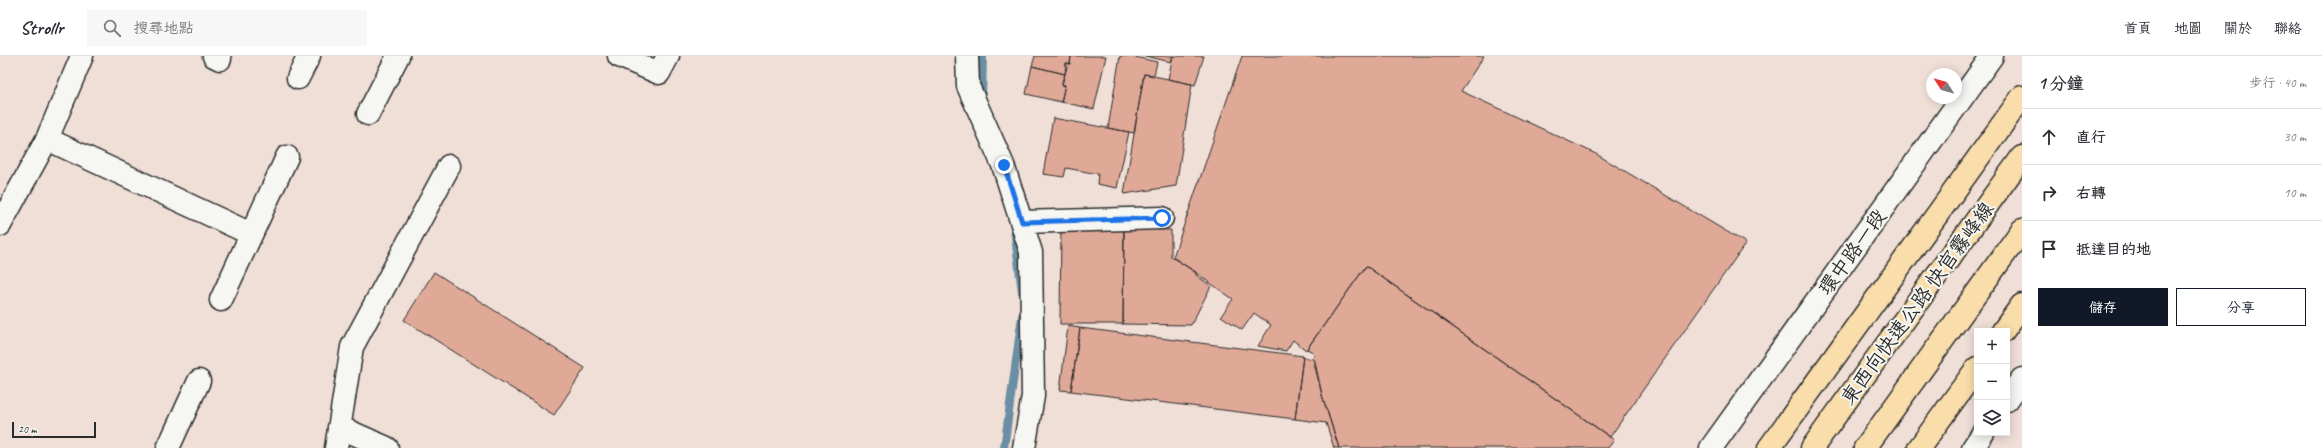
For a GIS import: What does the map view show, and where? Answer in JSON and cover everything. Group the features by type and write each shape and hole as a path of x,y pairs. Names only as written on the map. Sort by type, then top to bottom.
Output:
{"highway":[{"path":"1769,448 2022,97"},
{"name":"東西向快速公路 快官霧峰線","path":"1812,448 2022,157"},
{"path":"1864,448 2022,230"},
{"path":"2005,328 2022,305"},
{"path":"1919,448 1974,372"}],"street":[{"path":"0,225 47,139 82,56"},
{"path":"298,78 308,56"},
{"path":"368,114 398,56"},
{"path":"619,56 659,73 668,56"},
{"path":"967,56 968,86 1004,165 1031,252 1033,396 1024,448"},
{"name":"環中路一段","path":"1711,448 1992,56"},
{"path":"47,139 251,234"},
{"path":"222,300 287,156"},
{"path":"387,448 338,438 352,347 449,166"},
{"path":"1022,222 1162,218"},
{"path":"2010,396 2022,379"},
{"path":"168,448 199,381"},
{"path":"1973,448 1981,436"}],"building":[{"path":"1035,56 1071,56 1070,64 1066,63 1065,74 1032,66"},
{"path":"1071,56 1106,56 1094,109 1061,102 1065,85 1062,85 1067,67 1066,63 1070,64"},
{"path":"1120,56 1131,56 1157,62 1154,75 1144,74 1134,133 1108,128"},
{"path":"1145,56 1173,56 1171,62"},
{"path":"1173,56 1204,56 1195,85 1168,79"},
{"path":"1242,56 1484,56 1461,91 1596,154 1746,243 1610,437 1366,266 1306,350 1293,340 1286,351 1258,346 1271,325 1254,313 1242,330 1221,316 1233,299 1173,257"},
{"path":"1032,66 1065,74 1062,81 1062,85 1065,85 1061,102 1026,94"},
{"path":"1144,74 1192,84 1176,186 1124,194"},
{"path":"1053,118 1129,132 1117,188 1097,184 1098,174 1066,168 1064,177 1043,174"},
{"path":"1061,229 1124,229 1123,324 1060,324"},
{"path":"1124,229 1171,230 1171,257 1196,272 1196,275 1211,286 1191,325 1123,324"},
{"path":"1366,266 1614,440 1608,448 1339,448 1322,395 1313,352 1307,349"},
{"path":"434,272 585,368 554,415 404,320"},
{"path":"1068,326 1080,328 1071,391 1060,390"},
{"path":"1080,328 1303,356 1295,419 1071,391"},
{"path":"1303,357 1313,359 1322,395 1339,448 1334,448 1326,423 1295,419"}],"waterway":[{"path":"982,101 983,56"},
{"path":"1014,229 1022,292"},
{"path":"1004,448 1022,316"}],"route":[{"path":"1004,165 1022,222 1162,218"}]}
